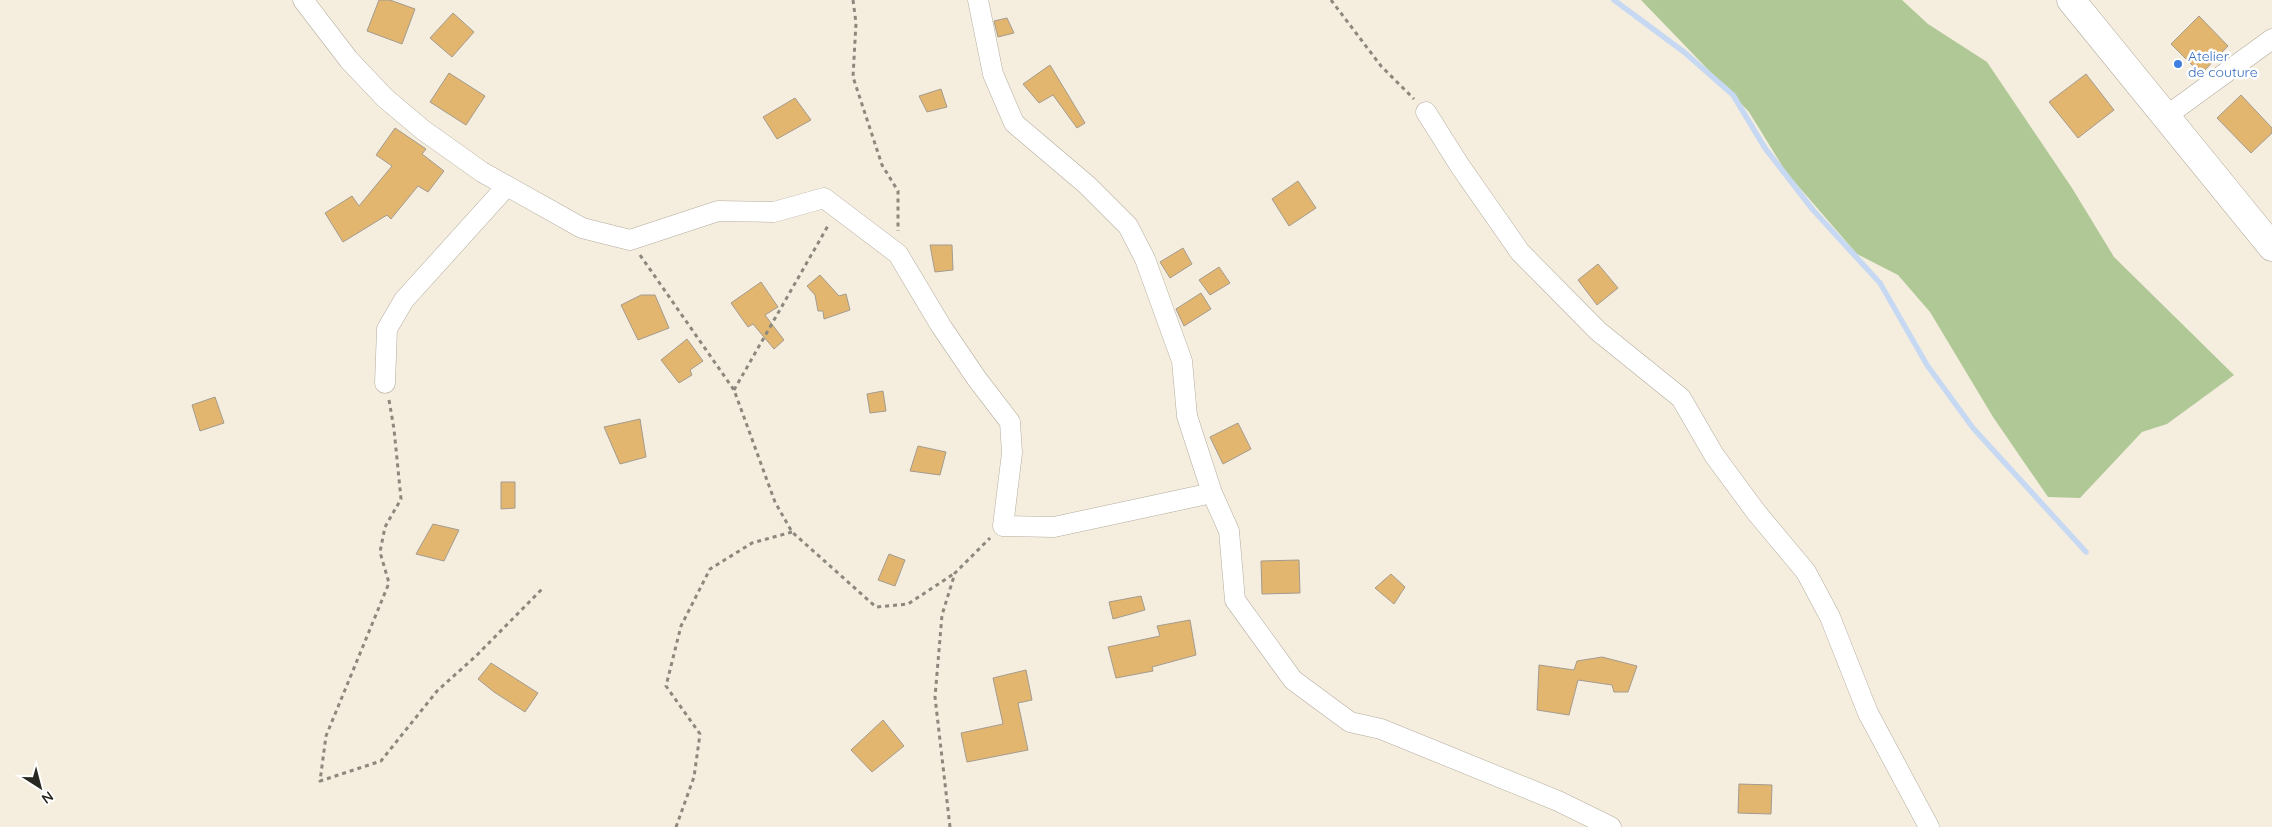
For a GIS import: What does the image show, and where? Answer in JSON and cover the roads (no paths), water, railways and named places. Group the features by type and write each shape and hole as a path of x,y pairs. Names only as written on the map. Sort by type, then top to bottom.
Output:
{"highway":[{"path":"2071,0 2272,248"}],"street":[{"path":"303,0 349,60 385,98 430,135 482,172 582,228 630,240 718,210 774,212 824,198 838,208 898,254 941,326 977,379 1010,422 1012,453 1003,526 1054,527 1212,493"},
{"path":"978,0 993,74 1014,123 1087,185 1128,226 1145,259 1182,361 1187,416 1212,493 1229,531 1235,600 1292,680 1350,722 1381,729 1558,801 1611,827"},
{"path":"2165,117 2272,39"},
{"path":"1426,112 1460,166 1520,252 1598,331 1681,398 1714,455 1756,512 1806,572 1830,617 1868,713 1929,827"},
{"path":"386,383 386,330 404,300 507,186"}],"waterway":[{"path":"1614,0 1684,52 1733,95 1765,148 1813,210 1880,283 1927,365 1973,428 2086,552"}],"place":[{"name":"Atelier de couture","path":"2178,64"}]}
